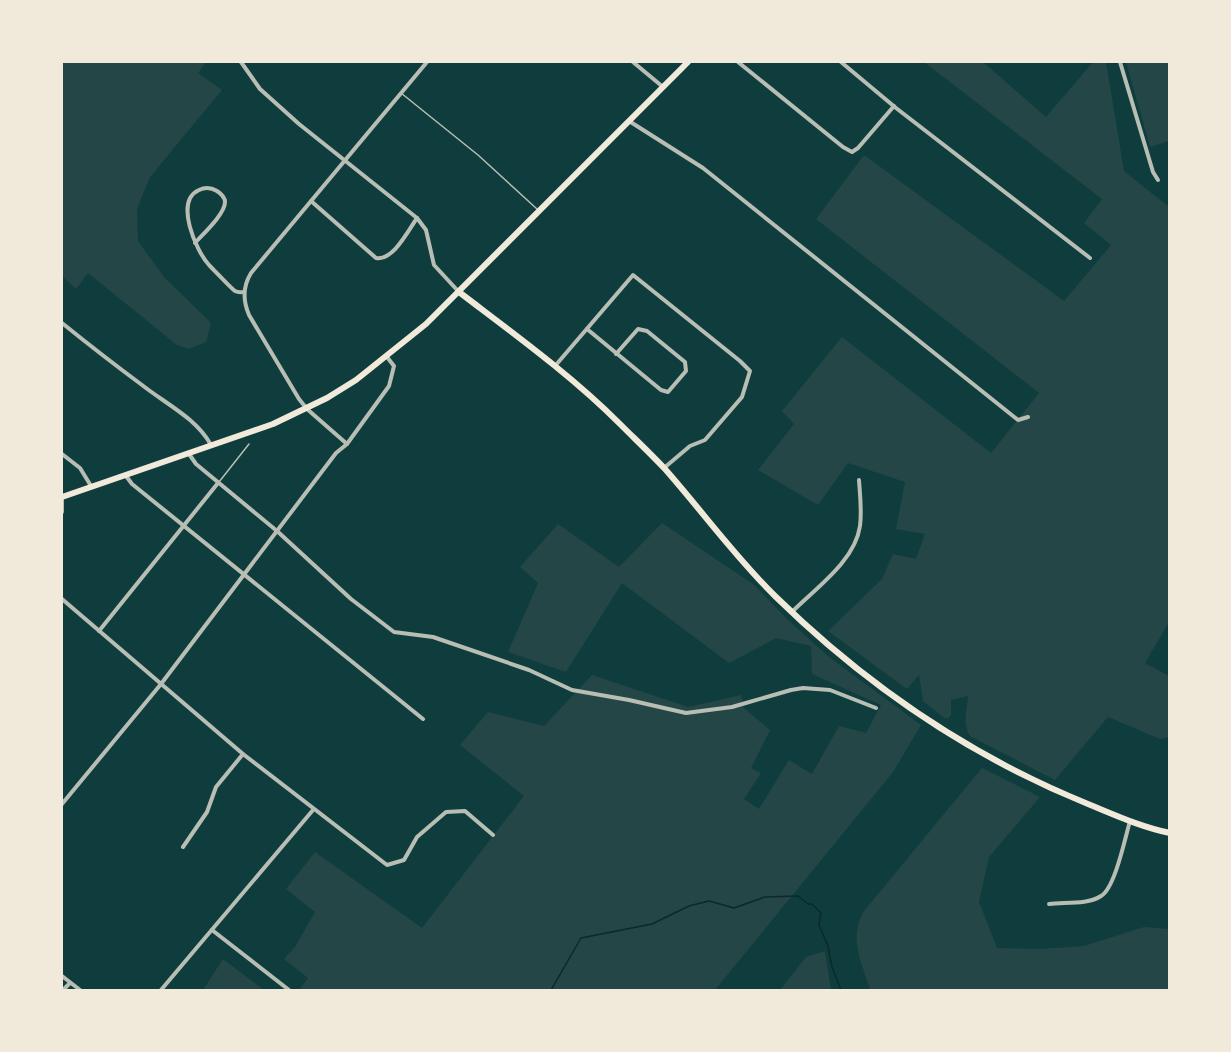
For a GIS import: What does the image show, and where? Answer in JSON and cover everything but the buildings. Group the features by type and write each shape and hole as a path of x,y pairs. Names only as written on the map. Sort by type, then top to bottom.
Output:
{"main road":[{"path":"62,496 273,424 307,409 357,380 426,324 688,62"},
{"path":"459,292 555,366 600,405 664,468 758,579 840,654 929,721 1016,772 1130,821 1170,833"}],"street":[{"path":"241,62 260,89 299,124 417,218 426,230 434,265 459,292"},
{"path":"347,444 307,409 249,315 244,292 248,276 427,62"},
{"path":"633,62 663,87"},
{"path":"738,62 847,150 855,151 894,106"},
{"path":"841,62 1090,258"},
{"path":"1120,62 1153,172 1158,180"},
{"path":"629,121 703,168 1018,420 1028,417"},
{"path":"195,243 223,210 224,197 216,190 196,191 189,201 188,213 195,243 199,252 232,290 244,292"},
{"path":"310,201 376,258 383,259 390,255 417,218"},
{"path":"555,366 633,275 720,343 750,371 742,398 705,440 690,446 664,468"},
{"path":"62,323 195,423 204,432 212,446"},
{"path":"587,329 616,354 661,390 668,392 686,371 685,362 643,329 638,329 616,354"},
{"path":"62,803 161,684 336,453 347,444 389,386 394,366 387,357"},
{"path":"62,454 80,468 91,486"},
{"path":"189,454 196,464 278,531 351,599 394,632 433,637 529,670 572,690 686,713 732,707 791,690 813,688 830,690 876,708"},
{"path":"126,476 132,484 244,576 423,719"},
{"path":"792,612 848,557 855,544 860,521 859,480"},
{"path":"99,631 218,483"},
{"path":"62,496 62,512"},
{"path":"62,599 243,754 387,865 404,860 417,837 446,812 465,811 493,836"},
{"path":"183,847 207,812 216,787 243,754"},
{"path":"161,990 313,809"},
{"path":"1049,904 1087,901 1102,896 1111,885 1130,821"},
{"path":"212,930 289,990"},
{"path":"62,976 80,990"},
{"path":"63,990 70,983"}],"lane":[{"path":"401,93 477,155 540,211"},
{"path":"218,483 249,444"}],"shaded area":[{"path":"62,62 206,62 198,73 222,90 150,177 137,209 138,241 164,277 211,323 206,342 189,349 177,345 88,273 76,289 62,276"},
{"path":"924,62 983,62 1046,117 1093,62 1106,62 1124,171 1169,207 1169,622 1145,663 1169,676 1169,737 1160,739 1108,717 1055,780 970,736 966,722 968,696 951,700 951,715 944,718 923,701 919,675 907,689 828,631 882,579 893,554 916,559 925,534 896,529 905,482 848,463 818,505 758,470 794,424 782,411 842,337 991,453 1039,393 816,219 864,155 1064,301 1111,245 1084,223 1102,199"},
{"path":"1126,62 1169,62 1169,141 1150,147"},
{"path":"662,523 753,584 829,657 921,725 893,772 715,990 299,990 308,978 284,959 295,947 315,912 286,889 315,852 422,928 524,796 460,745 488,712 544,726 592,675 688,707 741,695 744,708 770,730 751,768 761,773 744,799 759,809 789,760 812,774 839,726 866,733 881,705 812,674 811,646 776,638 729,663 622,583 566,672 508,652 538,583 520,567 558,524 619,567"},
{"path":"982,768 1040,797 989,857 979,902 997,948 1039,949 1084,946 1144,927 1169,929 1169,990 870,990 860,960 857,941 859,921 864,911"},
{"path":"825,951 831,990 780,990 806,957"},
{"path":"223,959 264,990 203,990"}],"waterway":[{"path":"551,990 581,938 652,924 689,906 709,901 734,908 765,897 798,896 808,904 812,904 821,913 819,925 841,990"}]}
